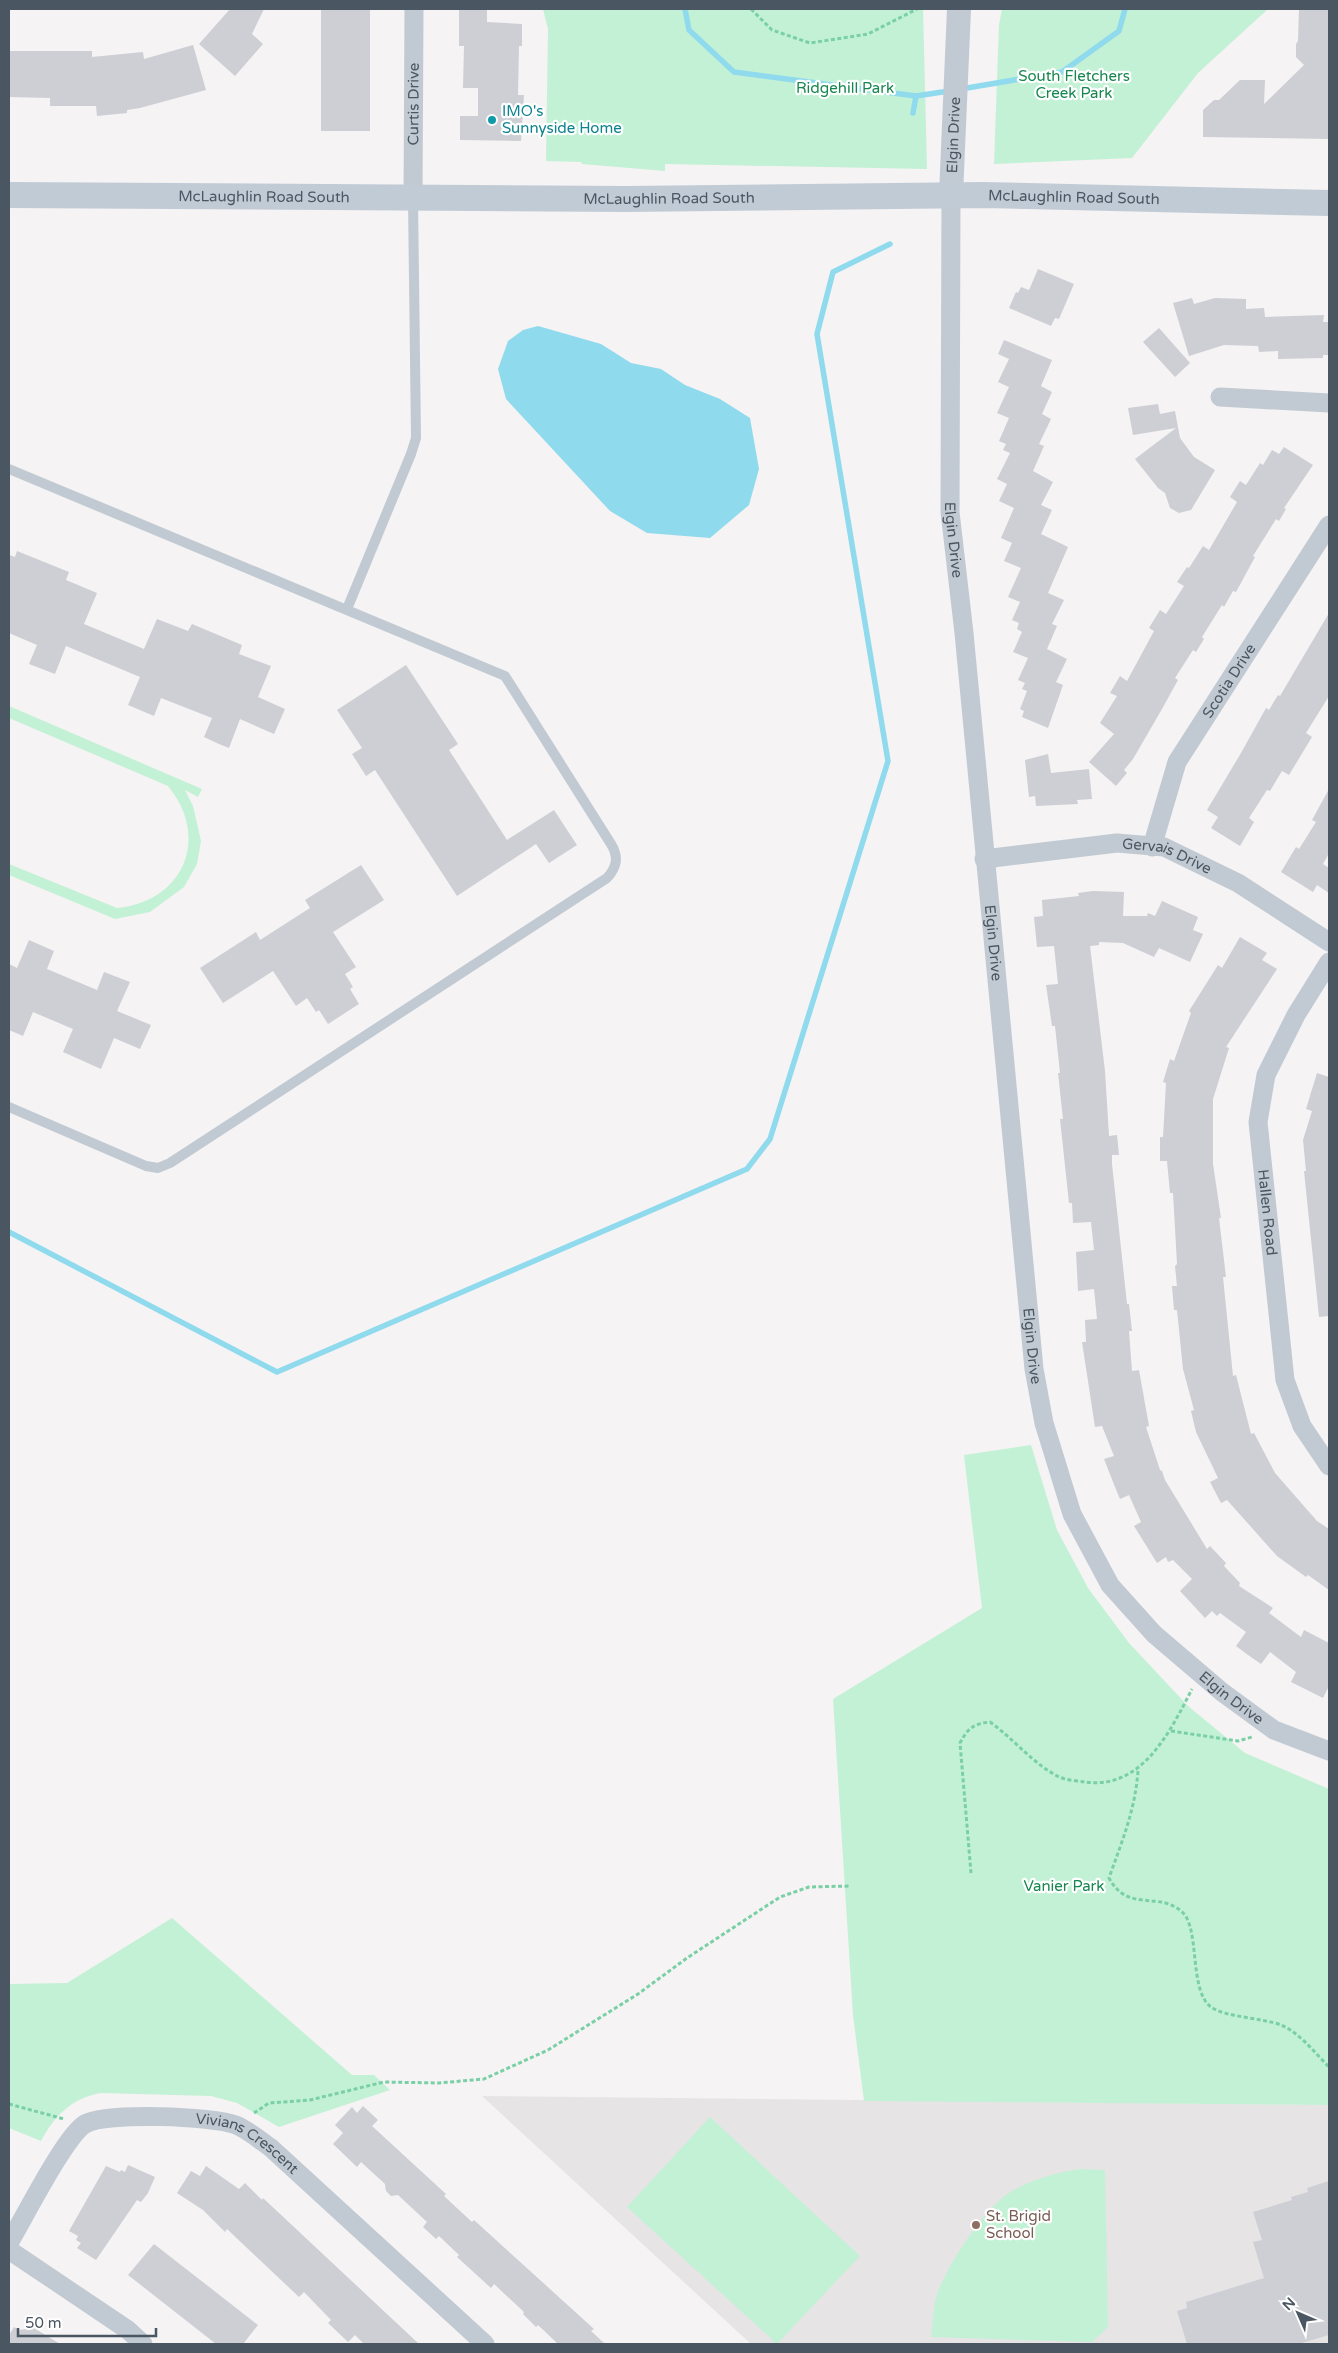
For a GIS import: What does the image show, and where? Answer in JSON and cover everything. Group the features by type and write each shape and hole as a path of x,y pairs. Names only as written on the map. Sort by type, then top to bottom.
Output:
{"main road":[{"name":"McLaughlin Road South","path":"9,196 626,199 951,195 1329,203"}],"street":[{"name":"Curtis Drive","path":"413,199 414,9"},
{"name":"Elgin Drive","path":"960,9 951,195 950,512 964,633 1034,1369 1044,1423 1072,1514 1110,1585 1154,1634 1200,1674 1274,1730 1329,1751"},
{"path":"1220,397 1329,402"},
{"name":"Scotia Drive","path":"1152,847 1177,762 1329,525"},
{"name":"Gervais Drive","path":"984,859 1117,843 1164,847 1238,883 1329,942"},
{"name":"Hallen Road","path":"1329,962 1296,1015 1266,1075 1258,1122 1285,1380 1302,1426 1329,1466"},
{"name":"Vivians Crescent","path":"84,2125 103,2118 135,2117 217,2120 236,2125 271,2148 485,2344"},
{"path":"9,2243 52,2169 72,2138 84,2125"},
{"path":"9,2250 128,2330 143,2344"}],"lane":[{"path":"347,609 416,438 413,199"},
{"path":"9,469 505,676 616,852 617,860 614,871 607,878 170,1163 158,1168 146,1166 9,1107"}],"path":[{"path":"751,9 772,30 810,43 868,34 917,9"},
{"path":"971,1873 960,1743 967,1729 978,1723 990,1722 1024,1753 1060,1777 1098,1784 1118,1780 1138,1770 1171,1731 1200,1674"},
{"path":"1171,1731 1238,1741 1274,1730"},
{"path":"1138,1770 1136,1793 1129,1828 1109,1878 1115,1889 1131,1900 1168,1904 1182,1911 1188,1922 1202,1995 1211,2007 1280,2025 1293,2032 1329,2067"},
{"path":"236,2125 269,2103 310,2100 384,2082 440,2083 484,2079 548,2050 571,2036 780,1897 809,1887 850,1886"},
{"path":"9,2104 84,2125"}],"shaded area":[{"name":"St. Brigid School","path":"482,2096 1329,2105 1329,2344 751,2344"}],"green space":[{"name":"Ridgehill Park","path":"543,9 923,9 927,169 665,164 665,171 582,164 581,162 546,161 548,29"},
{"name":"South Fletchers Creek Park","path":"1002,9 1268,9 1198,73 1132,158 994,164 999,25"},
{"path":"9,706 202,789 198,797 185,790 193,806 201,841 197,864 184,887 150,912 115,919 9,875 9,864 117,908 140,903 159,894 173,880 183,864 188,846 187,826 181,806 168,786 9,718"},
{"name":"Vanier Park","path":"1031,1445 1057,1530 1088,1588 1129,1643 1188,1706 1245,1753 1329,1789 1329,2105 864,2101 853,2015 833,1699 982,1608 964,1455"},
{"path":"172,1918 352,2075 374,2075 390,2090 279,2127 237,2103 211,2096 101,2093 81,2099 65,2109 52,2123 41,2141 9,2128 9,1984 67,1983"},
{"path":"710,2117 860,2256 777,2344 627,2207"},
{"path":"1081,2169 1105,2170 1108,2327 1092,2342 931,2337 938,2292 957,2254 987,2213 1013,2190 1053,2175"}],"water":[{"path":"538,326 601,344 631,363 661,369 685,385 720,399 750,418 759,469 749,505 710,538 647,533 610,511 506,399 498,369 508,341 523,330"}],"building":[{"path":"230,9 264,9 252,34 263,44 235,76 199,44"},
{"path":"321,9 370,9 370,131 321,131"},
{"path":"459,9 487,9 487,22 522,24 522,46 519,46 518,95 524,95 521,141 460,140 460,116 478,116 478,88 463,88 464,46 459,46"},
{"path":"1299,9 1329,9 1329,139 1203,137 1203,110 1214,100 1219,100 1240,80 1265,80 1264,104 1304,65 1296,57"},
{"path":"193,45 206,90 127,110 127,113 97,116 96,106 50,106 50,98 9,97 9,51 92,51 92,57 143,52 144,59"},
{"path":"1038,269 1074,284 1059,319 1055,318 1051,326 1009,308 1016,292 1018,293 1021,287 1029,290"},
{"path":"1192,298 1194,304 1215,298 1246,299 1246,309 1264,308 1265,317 1324,315 1323,322 1329,322 1329,355 1323,355 1323,358 1278,359 1278,351 1259,352 1258,346 1224,345 1189,356 1173,303"},
{"path":"1159,328 1190,363 1175,377 1143,342"},
{"path":"1004,340 1052,360 1041,386 1052,392 1042,414 1051,419 1039,444 1044,446 1033,471 1053,482 1041,505 1052,510 1041,534 1068,547 1048,593 1064,600 1052,624 1057,626 1047,649 1067,659 1056,682 1063,685 1048,728 1022,717 1024,711 1020,709 1027,691 1022,689 1025,683 1018,680 1028,658 1013,652 1022,632 1017,629 1019,623 1012,620 1020,602 1008,597 1021,568 1004,561 1012,543 1001,538 1014,508 999,501 1007,484 997,479 1010,453 1003,450 1006,444 999,441 1009,418 997,413 1009,387 998,382 1009,359 998,354"},
{"path":"1158,404 1160,414 1175,411 1180,438 1194,457 1215,470 1191,510 1179,513 1170,508 1165,493 1158,488 1135,459 1176,428 1133,435 1128,408"},
{"path":"1284,447 1313,465 1284,508 1286,509 1279,521 1276,519 1253,556 1255,557 1236,592 1233,591 1224,607 1222,605 1202,637 1204,639 1196,652 1193,650 1175,678 1178,680 1133,759 1124,770 1127,773 1116,786 1089,762 1114,734 1100,723 1117,696 1110,693 1120,676 1127,681 1154,631 1149,628 1160,610 1166,614 1184,586 1177,582 1187,567 1189,568 1203,546 1209,550 1237,502 1230,497 1240,481 1246,485 1260,463 1263,465 1272,450 1279,454"},
{"path":"17,551 69,572 66,580 97,593 84,624 144,649 157,619 188,631 192,624 242,645 239,654 271,666 258,697 285,709 274,734 240,719 229,748 219,744 204,737 212,718 161,698 154,716 128,705 140,677 66,646 55,674 29,664 37,645 9,633 9,555 15,557"},
{"path":"1329,613 1329,696 1306,733 1312,737 1289,775 1282,771 1270,791 1267,790 1249,818 1254,822 1240,846 1211,828 1218,817 1207,810 1266,708 1269,710 1278,695 1280,696"},
{"path":"406,665 458,744 449,750 507,840 554,810 577,845 549,863 536,844 457,896 375,770 366,776 352,754 362,748 337,710"},
{"path":"1048,754 1051,773 1089,769 1092,799 1077,800 1078,804 1036,806 1035,796 1029,797 1025,760"},
{"path":"1329,789 1329,853 1323,864 1329,868 1329,893 1317,885 1313,892 1281,872 1296,847 1299,849 1316,822 1312,820"},
{"path":"361,865 384,900 333,932 356,967 345,974 353,987 350,989 359,1004 328,1024 319,1010 316,1012 307,998 296,1006 273,971 223,1003 200,968 256,932 260,940 310,908 305,900"},
{"path":"1093,891 1124,892 1123,916 1147,916 1148,913 1155,916 1162,901 1198,917 1193,930 1203,934 1190,962 1159,948 1154,957 1123,943 1099,942 1099,945 1090,946 1105,1071 1109,1136 1117,1135 1119,1155 1112,1155 1112,1164 1127,1304 1129,1304 1132,1331 1129,1331 1132,1371 1139,1370 1149,1426 1146,1427 1165,1480 1207,1549 1210,1546 1226,1563 1224,1566 1240,1583 1239,1586 1273,1608 1269,1613 1301,1637 1304,1630 1329,1643 1329,1686 1323,1698 1291,1682 1296,1672 1270,1652 1261,1664 1248,1655 1236,1646 1246,1632 1220,1613 1217,1616 1212,1611 1205,1618 1180,1591 1192,1579 1173,1560 1168,1562 1166,1557 1157,1563 1134,1526 1141,1522 1129,1495 1120,1499 1104,1459 1114,1456 1102,1426 1095,1427 1082,1342 1086,1342 1085,1320 1097,1319 1094,1289 1078,1291 1076,1252 1094,1250 1091,1222 1073,1223 1072,1203 1069,1203 1060,1119 1063,1119 1058,1073 1060,1073 1055,1026 1052,1026 1046,985 1058,984 1054,946 1037,947 1034,917 1043,916 1042,900 1079,896 1078,893"},
{"path":"1240,937 1267,953 1262,960 1277,969 1226,1047 1229,1048 1213,1099 1213,1164 1221,1218 1219,1218 1226,1277 1223,1277 1233,1376 1236,1375 1251,1434 1254,1433 1275,1473 1317,1521 1329,1529 1329,1590 1308,1575 1306,1577 1277,1556 1227,1500 1221,1503 1210,1482 1218,1478 1196,1432 1191,1411 1194,1410 1183,1369 1177,1310 1174,1310 1172,1286 1177,1286 1175,1266 1177,1264 1173,1193 1170,1193 1167,1161 1160,1161 1160,1137 1163,1137 1166,1083 1163,1082 1170,1059 1174,1061 1191,1013 1189,1011 1218,965 1222,968"},
{"path":"29,940 54,951 47,969 97,990 104,972 130,982 117,1011 151,1025 140,1049 114,1038 101,1069 63,1052 73,1029 33,1012 23,1036 9,1030 9,964 17,968"},
{"path":"1317,1073 1329,1077 1329,1316 1319,1317 1304,1171 1306,1171 1303,1140 1312,1111 1306,1109"},
{"path":"363,2106 378,2120 372,2126 446,2194 444,2196 472,2222 474,2220 594,2329 591,2331 605,2344 558,2344 538,2325 536,2327 523,2314 524,2312 494,2284 491,2288 457,2257 459,2255 439,2236 436,2239 423,2227 427,2222 398,2195 391,2196 386,2191 385,2184 361,2162 357,2167 333,2144 343,2133 335,2125 352,2107 357,2113"},
{"path":"128,2165 155,2177 148,2193 141,2202 137,2200 96,2260 77,2248 81,2243 76,2240 78,2236 69,2231 106,2166 120,2172 121,2170 125,2172"},
{"path":"206,2166 239,2189 245,2183 262,2200 263,2198 419,2344 364,2344 355,2335 348,2342 328,2323 331,2320 304,2292 299,2297 227,2229 225,2232 203,2210 177,2193 191,2171 200,2176"},
{"path":"1329,2181 1329,2335 1298,2344 1187,2344 1177,2311 1187,2308 1186,2302 1264,2278 1253,2242 1262,2240 1253,2212 1292,2200 1291,2197 1308,2192 1307,2188"},
{"path":"154,2244 258,2325 243,2344 216,2344 128,2275"},
{"path":"14,2327 19,2330 34,2328 60,2344 9,2344 9,2335"}],"waterway":[{"path":"685,9 689,30 734,72 916,96 949,91"},
{"path":"961,89 1062,72 1119,31 1125,9"},
{"path":"913,113 916,96"},
{"path":"9,1232 277,1372 747,1169 770,1139 888,761 817,334 833,272 890,244"}],"place":[{"name":"IMO's Sunnyside Home","path":"492,120"},
{"name":"St. Brigid School","path":"976,2225"}]}
